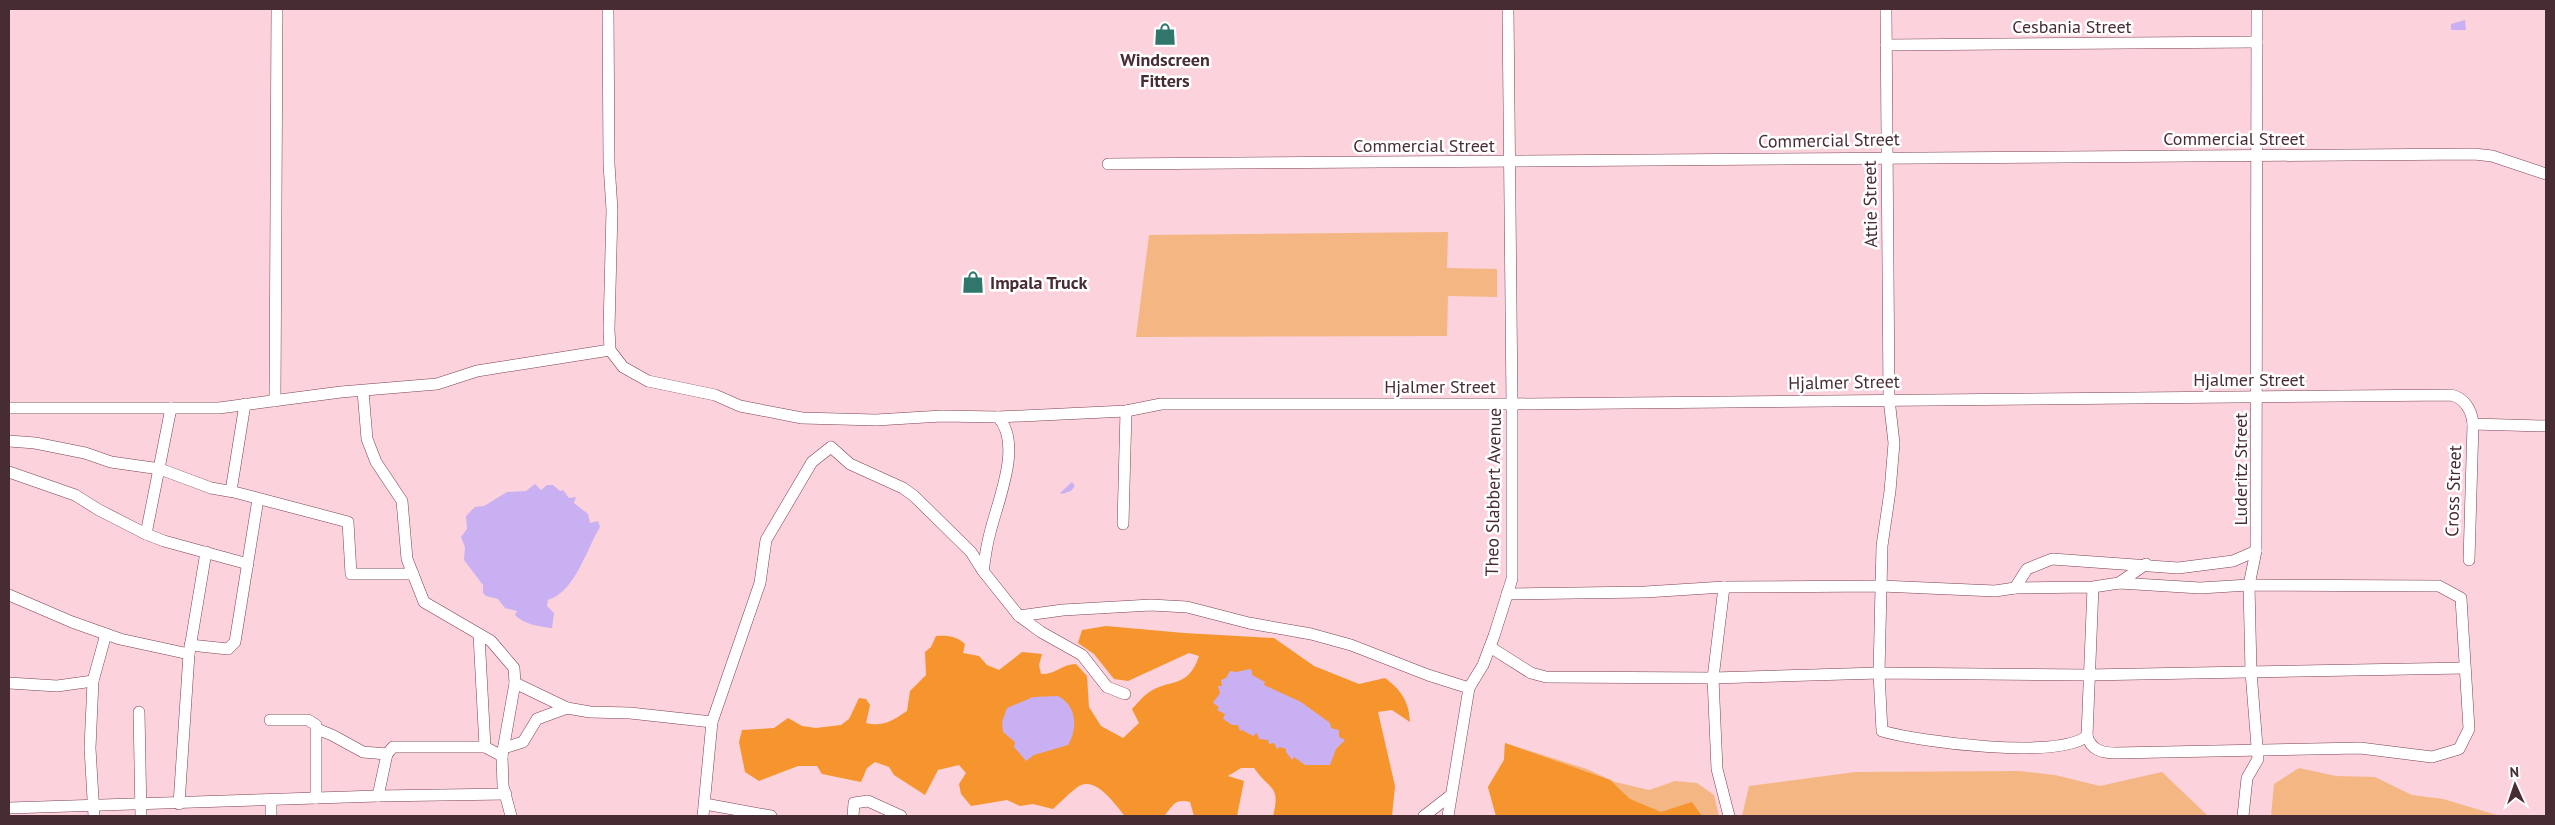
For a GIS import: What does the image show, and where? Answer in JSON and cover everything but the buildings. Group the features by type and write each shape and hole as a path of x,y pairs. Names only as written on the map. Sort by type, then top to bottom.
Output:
{"street":[{"path":"275,401 277,9"},
{"path":"9,408 219,408 437,384 478,371 532,364 610,350 612,210 609,164 608,9"},
{"name":"Theo Slabbert Avenue","path":"1448,816 1469,688 1490,648 1512,578 1508,9"},
{"name":"Attie Street","path":"1886,9 1889,399 1894,443 1890,491 1883,525 1879,673 1882,731 1907,738 1987,747 2046,746 2080,741 2086,736"},
{"name":"Luderitz Street","path":"2243,816 2247,778 2258,759 2251,672 2249,585 2256,551 2258,396 2257,9"},
{"name":"Cesbania Street","path":"1886,45 2257,42"},
{"name":"Commercial Street","path":"1108,164 2474,154 2492,156 2546,174"},
{"name":"Hjalmer Street","path":"610,350 623,367 648,381 715,395 740,406 802,418 876,420 942,416 998,417 1126,411 1161,404 1512,404 2452,395 2464,401 2471,414 2473,424"},
{"path":"363,391 367,439 376,462 402,501 407,559 422,598 427,605 458,620 491,641 512,663 516,683 503,752 506,794 511,816"},
{"path":"231,491 245,404"},
{"path":"146,534 171,408"},
{"path":"1123,524 1126,411"},
{"path":"983,571 988,537 1008,466 1008,438 1003,423 998,417"},
{"path":"2473,424 2546,426"},
{"name":"Cross Street","path":"2469,560 2473,424"},
{"path":"9,441 35,443 85,453 112,462 160,468 211,488 231,491 348,522 351,574 413,574"},
{"path":"703,816 712,722 760,583 766,540 812,462 832,447 850,464 903,488 914,496 971,552 983,571 1019,616 1041,632 1082,655 1089,661 1107,687 1125,694"},
{"path":"9,472 75,495 99,510 164,541 248,564"},
{"path":"9,595 120,640 189,650 228,649 234,645 258,499"},
{"path":"2015,588 2027,569 2052,560 2146,564 2178,568 2215,565 2233,561 2256,551"},
{"path":"179,804 189,650 206,552"},
{"path":"2119,583 2146,564"},
{"path":"1507,594 1637,592 1724,587 1881,586 1995,591 2015,588 2093,587 2119,583 2200,588 2249,585 2439,586 2461,598 2469,730 2459,749 2432,757 2360,748 2106,753 2089,744 2086,736 2087,674 2093,587"},
{"path":"1724,587 1713,678 1717,769 1729,816"},
{"path":"1019,616 1064,610 1151,605 1187,608 1343,642 1428,675 1469,688"},
{"path":"94,811 90,748 93,680 106,634"},
{"path":"479,635 485,747"},
{"path":"1490,648 1531,673 1546,677 1713,678 1879,673 2087,674 2466,668"},
{"path":"9,683 56,686 93,680"},
{"path":"516,683 567,708 590,712 630,713 712,722"},
{"path":"378,796 387,754 393,747 485,747 503,752 522,742 537,719 567,708"},
{"path":"139,712 141,810"},
{"path":"270,720 308,720 313,722 317,729 316,798"},
{"path":"317,729 332,734 363,752 387,754"},
{"path":"9,808 54,812 141,810 179,804 378,796 506,794"},
{"path":"1424,816 1451,795"},
{"path":"271,800 271,816"},
{"path":"853,816 854,803 868,801 901,816"},
{"path":"705,804 771,816"}],"shaded area":[{"path":"2465,20 2466,30 2451,30 2451,24"},
{"path":"1448,232 1447,268 1497,269 1497,297 1448,296 1447,336 1136,337 1149,235"},
{"path":"1072,482 1075,486 1071,491 1060,493"},
{"path":"535,484 541,490 547,485 553,485 560,491 563,490 569,498 576,497 574,503 588,514 590,523 598,521 600,527 573,579 566,588 548,600 547,606 554,613 552,628 522,621 515,615 517,611 505,608 498,599 486,596 483,593 483,585 464,560 465,547 461,537 467,529 466,516 475,507 484,506 507,492 526,491"},
{"path":"1106,626 1274,638 1314,666 1359,684 1385,678 1396,687 1406,702 1410,722 1392,710 1378,712 1395,786 1392,816 1273,816 1276,799 1275,793 1254,768 1241,768 1228,776 1244,781 1237,816 1194,816 1190,802 1180,801 1174,804 1164,816 1125,816 1099,788 1086,784 1076,788 1053,809 1033,804 1020,806 1007,800 971,806 961,794 959,784 966,773 959,765 938,770 925,795 894,775 889,767 875,762 867,768 861,782 822,774 817,766 798,766 759,781 745,772 739,742 742,730 774,728 788,718 802,726 816,728 841,725 849,719 859,698 866,699 870,705 866,723 882,724 897,718 907,711 910,691 926,675 925,652 931,647 936,636 948,636 958,639 965,644 963,653 979,656 987,665 999,670 1022,652 1042,654 1039,665 1041,674 1050,673 1071,664 1076,664 1087,676 1089,707 1101,726 1123,738 1139,723 1132,709 1155,688 1183,679 1194,667 1199,656 1189,653 1128,681 1114,679 1094,654 1078,643 1082,630"},
{"path":"1250,669 1252,675 1265,682 1264,685 1301,702 1330,723 1331,728 1339,730 1339,737 1345,740 1336,749 1330,765 1305,765 1294,757 1292,760 1286,749 1280,747 1277,749 1274,743 1269,744 1268,740 1259,739 1257,733 1253,736 1242,730 1240,731 1238,725 1232,725 1223,719 1225,714 1217,710 1219,707 1213,703 1220,693 1218,686 1222,686 1221,680 1226,678 1230,671 1236,672"},
{"path":"1058,696 1069,705 1074,718 1073,732 1068,745 1034,755 1026,761 1014,747 1015,742 1003,732 1002,722 1007,708 1033,697"},
{"path":"1505,743 1587,769 1615,782 1649,790 1675,781 1697,783 1714,795 1719,816 1496,816 1488,787 1504,760"},
{"path":"1505,743 1610,780 1630,799 1661,812 1692,802 1702,816 1496,816 1488,787 1504,760"},
{"path":"2299,768 2336,776 2375,777 2412,795 2443,799 2500,816 2271,816 2274,784"},
{"path":"2019,771 2055,775 2100,786 2162,772 2208,816 1742,816 1749,786 1855,772"}],"place":[{"name":"Windscreen Fitters","path":"1165,34"},
{"name":"Impala Truck","path":"973,282"}]}
